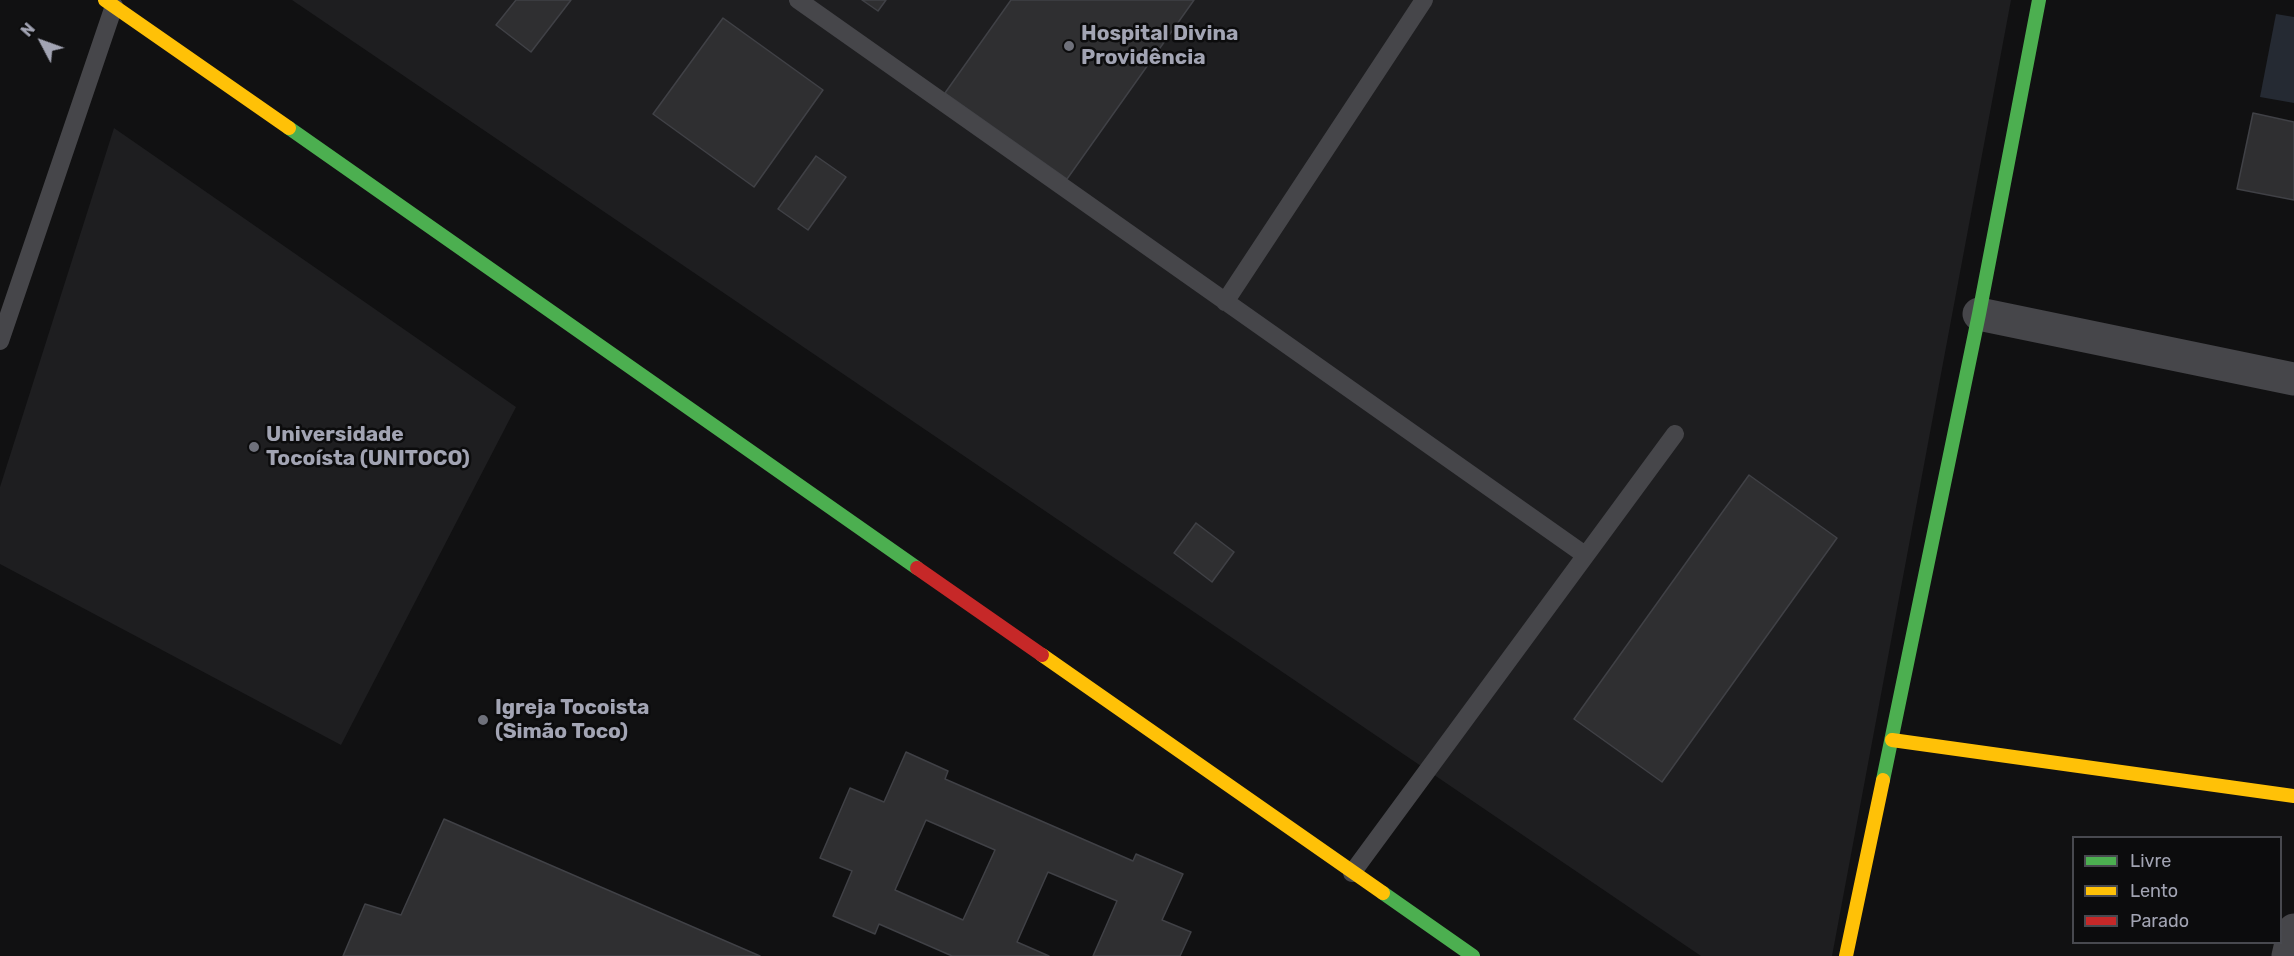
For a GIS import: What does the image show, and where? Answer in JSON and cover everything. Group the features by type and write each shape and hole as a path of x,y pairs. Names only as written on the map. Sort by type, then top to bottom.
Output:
{"street":[{"path":"1846,956 1979,314 2039,0"},
{"path":"110,3 1470,955"},
{"path":"1979,314 2294,379"},
{"path":"1892,740 2294,796"},
{"path":"2288,956 2294,930"}],"lane":[{"path":"798,0 1585,555"},
{"path":"1225,302 1424,0"},
{"path":"0,342 110,3"},
{"path":"1352,873 1675,434"}],"shaded area":[{"path":"292,0 2011,0 1832,956 1701,956"},
{"path":"2276,14 2294,17 2294,103 2260,97"},
{"name":"Universidade Tocoísta (UNITOCO)","path":"114,128 516,407 341,745 0,564 0,487"}],"building":[{"path":"516,0 571,0 531,52 496,25"},
{"path":"862,0 886,0 878,11"},
{"name":"Hospital Divina Providência","path":"1011,0 1194,0 1067,179 945,93"},
{"path":"723,18 823,90 754,187 653,114"},
{"path":"2253,113 2294,122 2294,200 2237,189"},
{"path":"816,156 846,177 808,230 778,209"},
{"path":"1749,475 1837,538 1662,782 1574,719"},
{"path":"1196,523 1234,552 1212,582 1174,553"},
{"path":"906,752 948,771 945,779 1133,861 1136,854 1183,874 1162,920 1191,932 1180,956 1093,956 1117,901 1048,872 1017,942 1049,956 952,956 879,924 875,934 833,916 852,871 820,858 850,788 884,802","holes":["926,820 995,850 963,920 895,890"]},
{"path":"444,819 760,956 343,956 365,904 401,915"}],"traffic: fast":[{"path":"1883,780 1979,314 2039,0"},
{"path":"289,128 917,568"},
{"path":"1383,893 1473,956"}],"traffic: slow":[{"path":"105,0 289,128"},
{"path":"1042,655 1383,893"},
{"path":"1892,740 2294,796"},
{"path":"1846,956 1883,780"}],"traffic: jam":[{"path":"917,568 1042,655"}],"place":[{"name":"Hospital Divina Providência","path":"1069,46"},
{"name":"Universidade Tocoísta (UNITOCO)","path":"254,447"},
{"name":"Igreja Tocoista (Simão Toco)","path":"483,720"}]}
